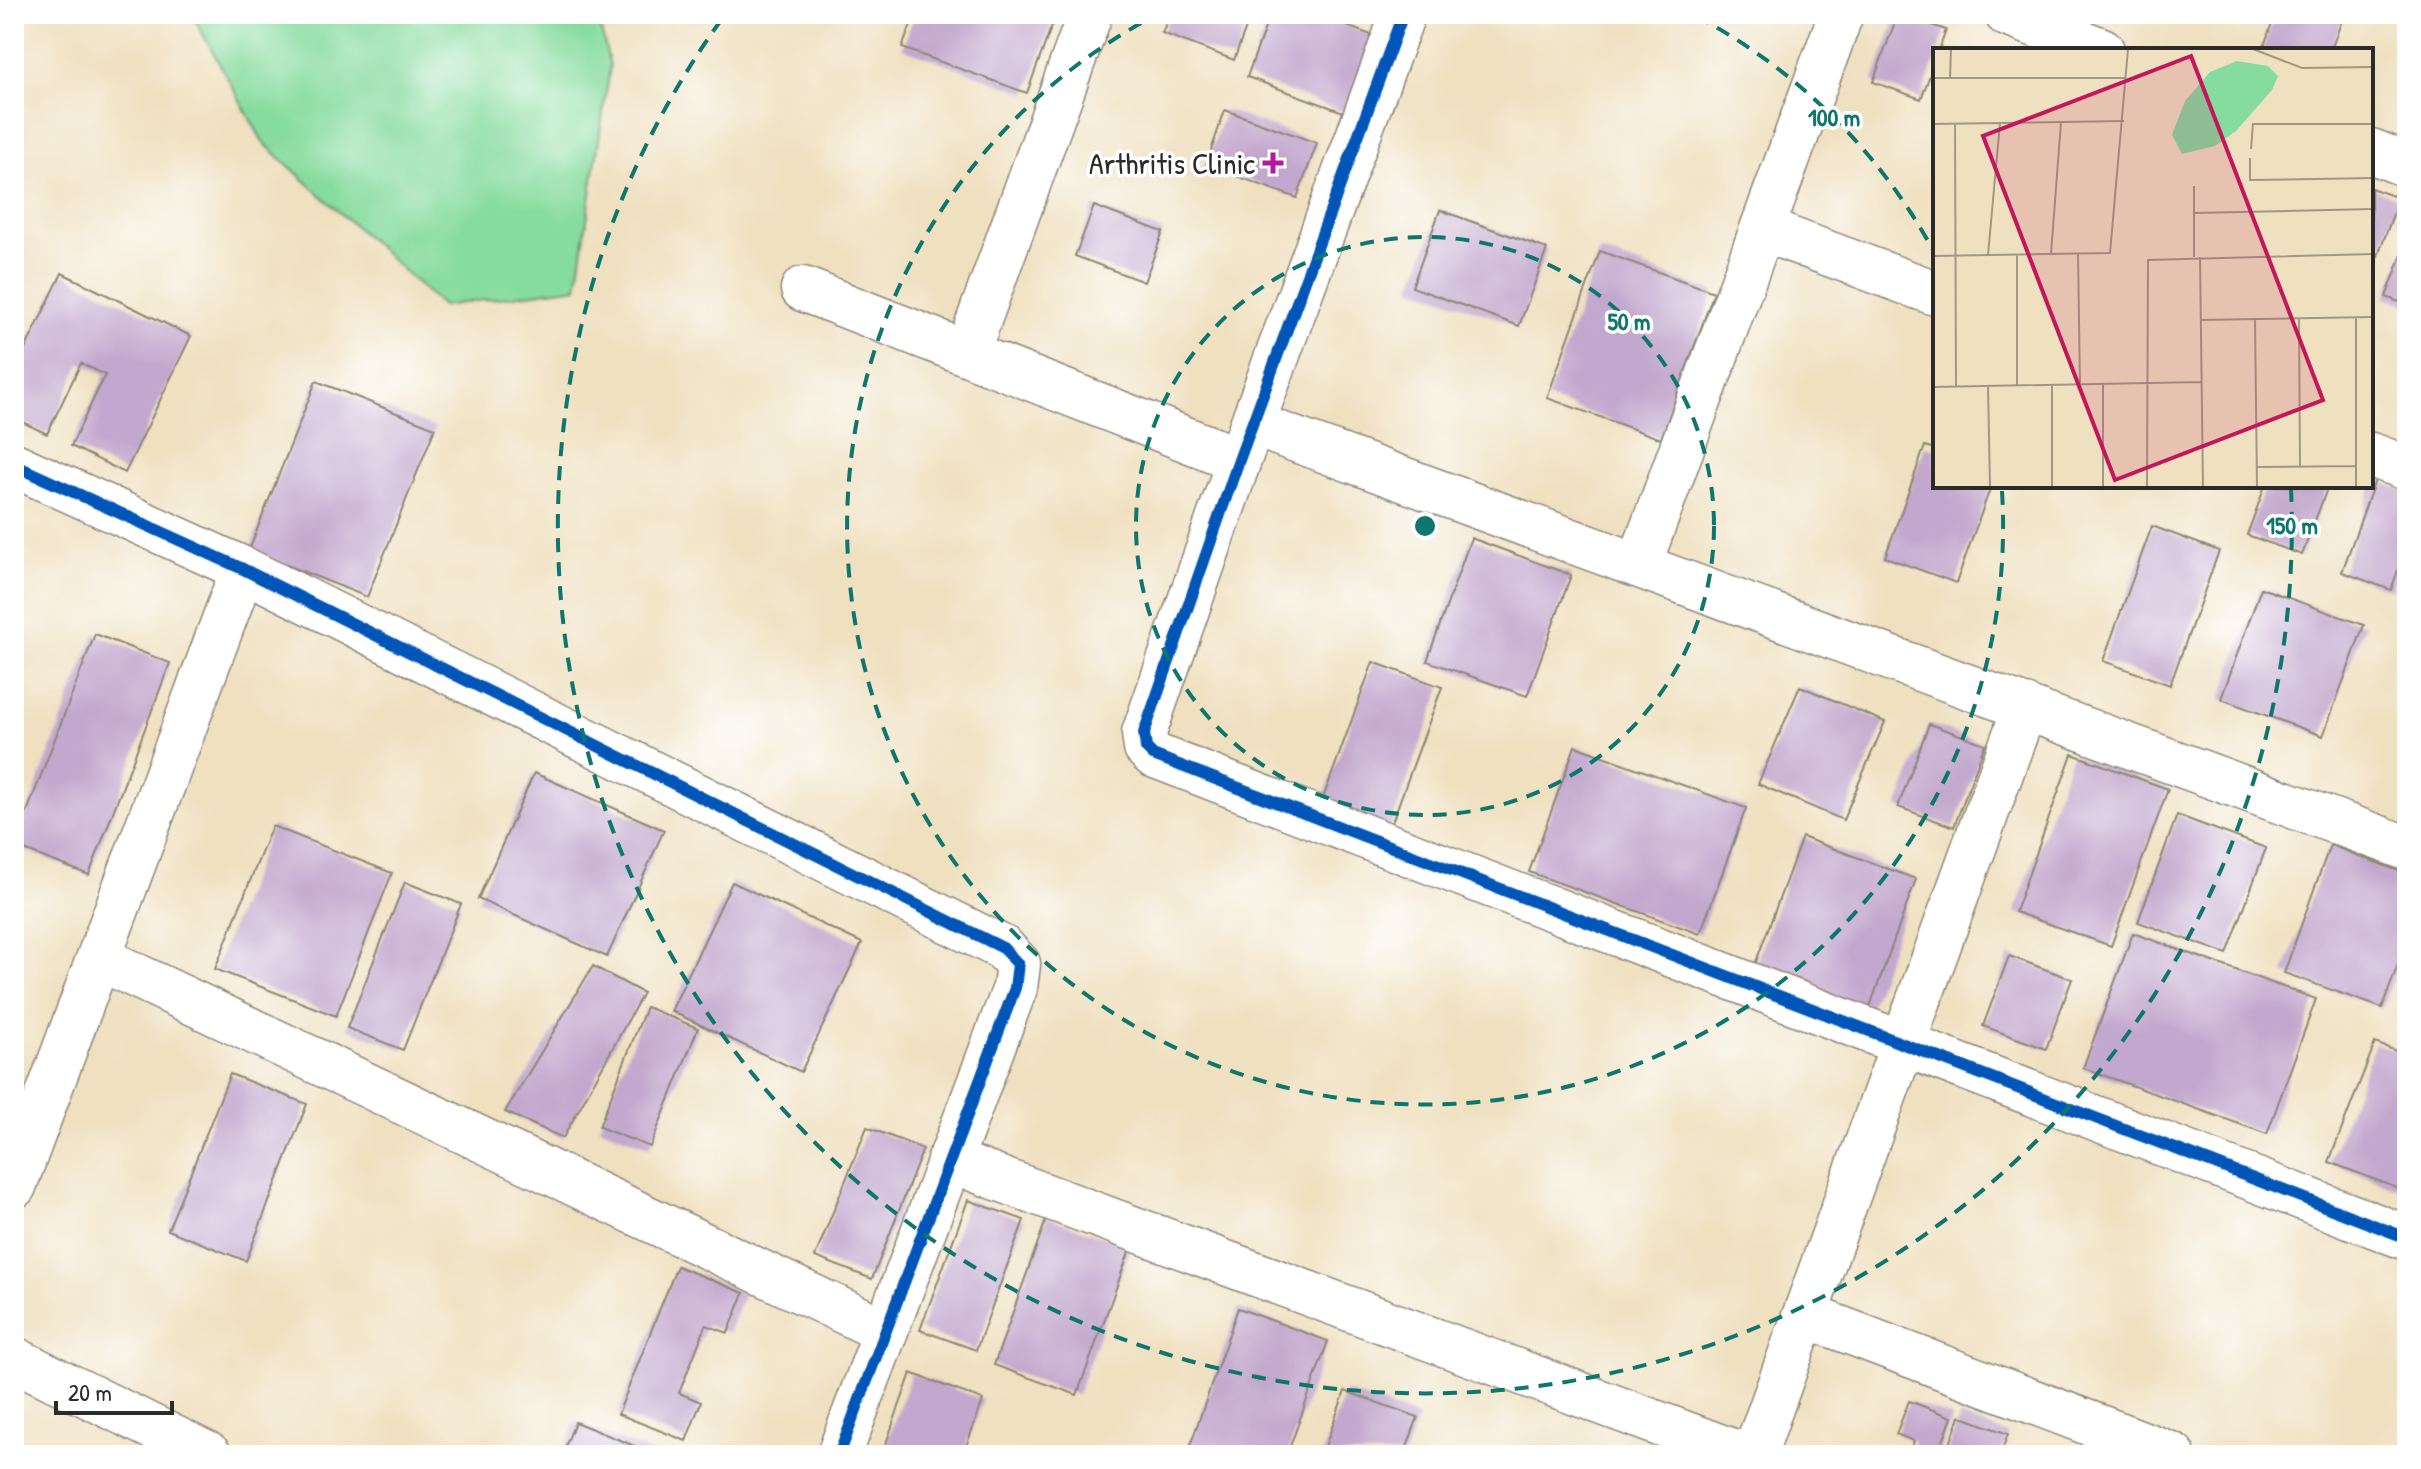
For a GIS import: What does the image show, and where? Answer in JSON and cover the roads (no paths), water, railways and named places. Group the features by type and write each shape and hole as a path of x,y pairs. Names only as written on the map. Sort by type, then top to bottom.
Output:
{"street":[{"path":"967,353 1090,14"},
{"path":"1403,14 1246,442 1144,733 1146,748 1153,755 1902,1047 2407,1238"},
{"path":"1639,565 1841,14"},
{"path":"2007,14 2097,48"},
{"path":"2373,152 2407,165"},
{"path":"1762,229 1933,292"},
{"path":"803,289 967,353 1639,565 2407,848"},
{"path":"2373,456 2407,468"},
{"path":"14,465 243,569 1003,948 1018,964 1015,988 839,1455"},
{"path":"14,1186 243,569"},
{"path":"1754,1455 2025,707"},
{"path":"99,958 885,1331"},
{"path":"949,1160 1743,1455"},
{"path":"1805,1315 2173,1455"},
{"path":"14,1359 209,1455"}],"place":[{"name":"Arthritis Clinic","path":"1273,163"}]}
